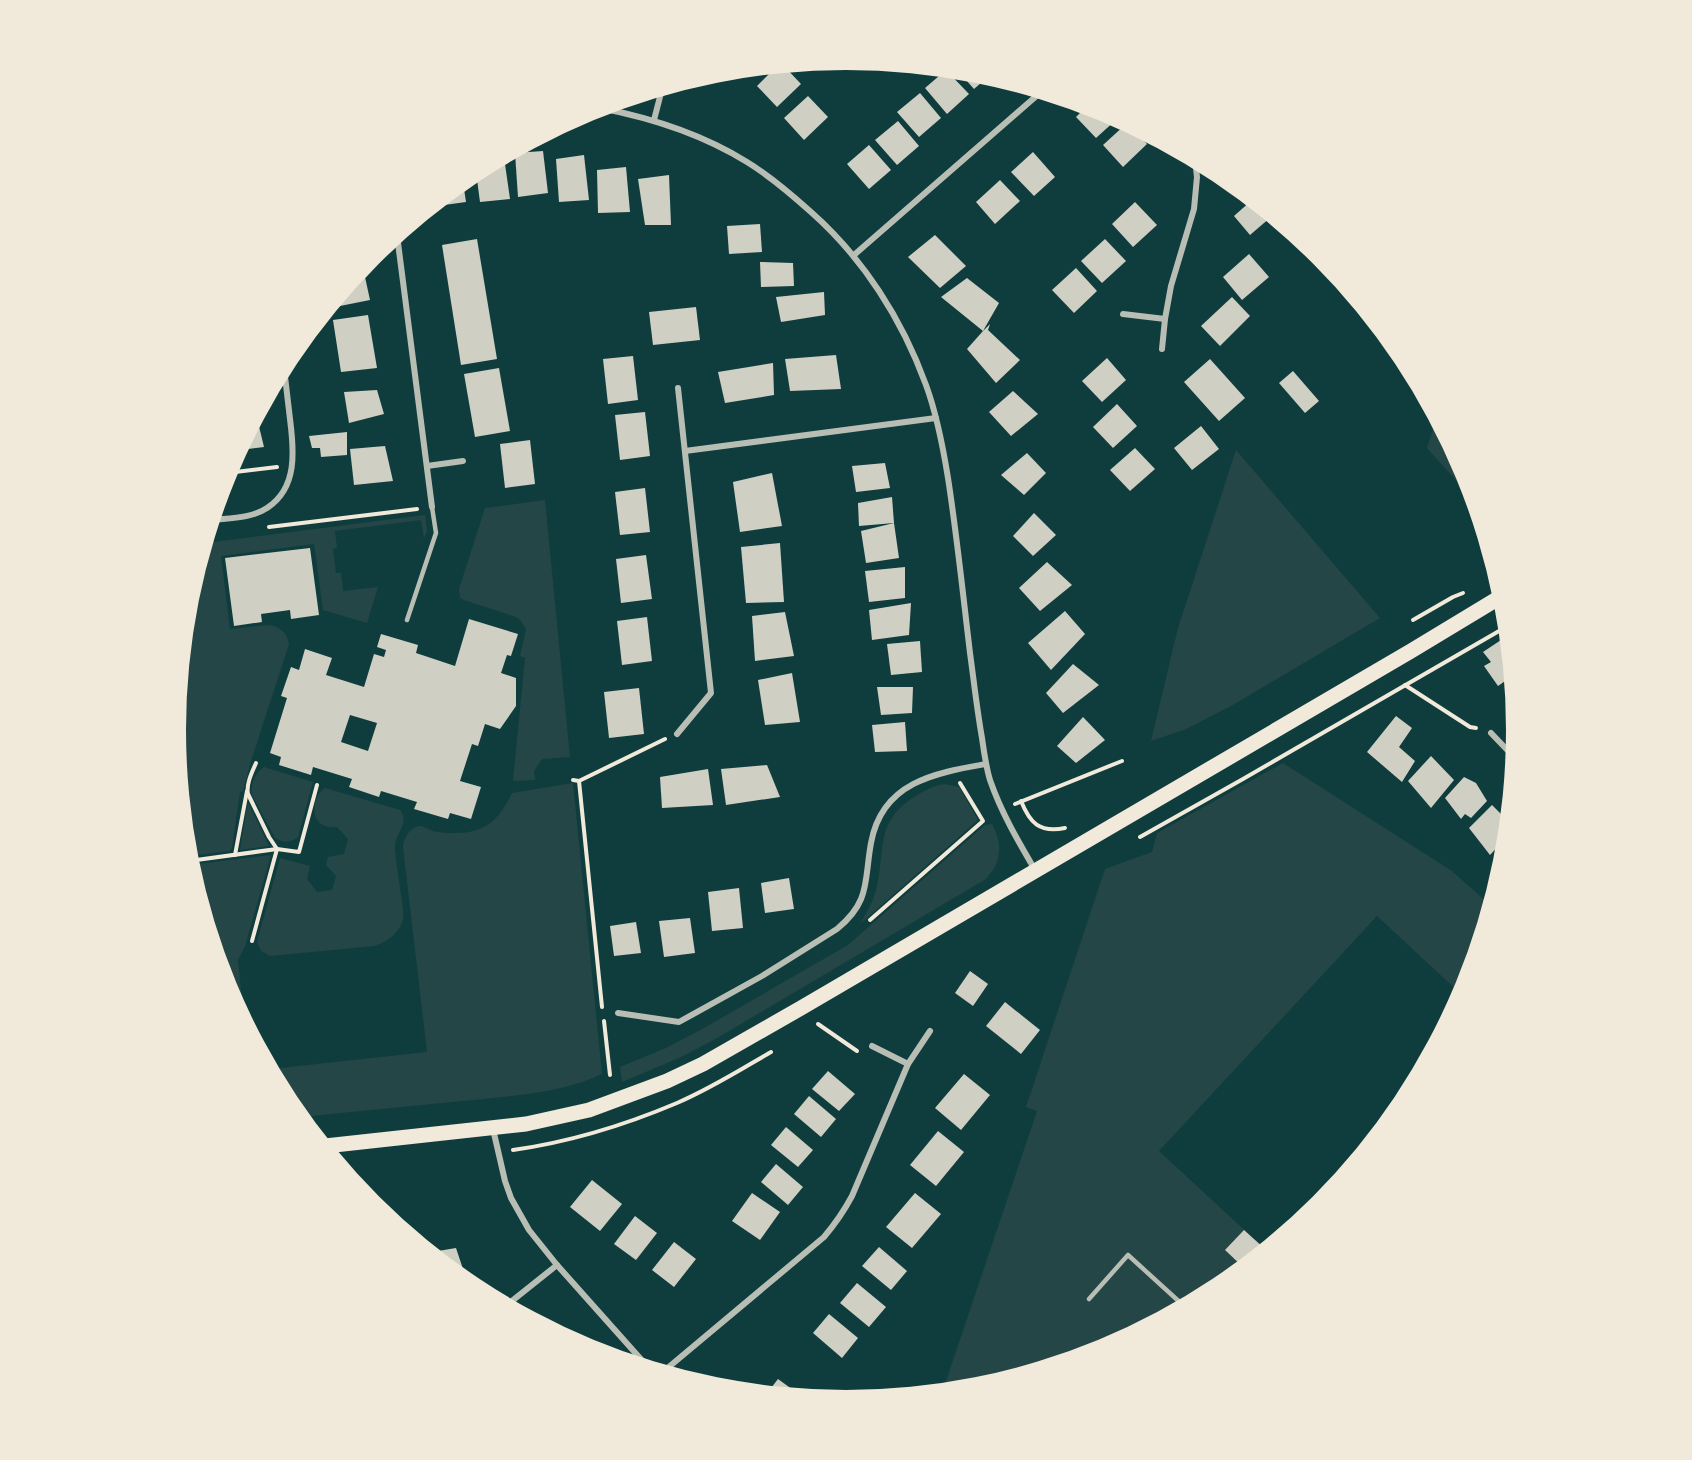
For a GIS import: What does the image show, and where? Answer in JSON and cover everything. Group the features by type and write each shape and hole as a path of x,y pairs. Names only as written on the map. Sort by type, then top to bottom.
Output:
{"main road":[{"path":"334,1145 526,1124 589,1110 667,1081 742,1042 1493,601"}],"street":[{"path":"654,120 660,97"},
{"path":"854,255 1034,98"},
{"path":"617,112 654,120 706,140 748,162 776,182 812,212 854,255 902,331 926,386 936,418 952,505 986,764 1003,810 1035,871"},
{"path":"1162,349 1171,286 1194,209 1196,172"},
{"path":"399,245 432,507"},
{"path":"1123,314 1165,320"},
{"path":"221,519 248,516 267,509 281,496 289,482 293,465 293,445 286,383"},
{"path":"676,734 711,693 678,388"},
{"path":"685,451 936,418"},
{"path":"427,466 463,461"},
{"path":"1491,733 1505,747"},
{"path":"618,1012 679,1022 762,976 837,929 848,920 858,906 866,884 871,842 885,807 909,786 927,777 986,764"},
{"path":"670,1365 824,1237 834,1225 852,1196 908,1064 930,1031"},
{"path":"872,1046 908,1064"},
{"path":"493,1128 500,1166 511,1198 529,1230 637,1356"},
{"path":"514,1300 557,1265"}],"lane":[{"path":"407,620 436,533 432,507"},
{"path":"1089,1299 1128,1255 1178,1300"}],"path":[{"path":"240,471 293,465"},
{"path":"267,527 432,507"},
{"path":"1405,685 1470,727 1491,733"},
{"path":"573,780 579,781 676,734"},
{"path":"1068,828 1049,829 1032,822 1021,801 1122,761"},
{"path":"235,855 247,789 256,763"},
{"path":"870,920 982,821 953,770"},
{"path":"579,781 610,1075"},
{"path":"199,860 277,849 299,852 317,785"},
{"path":"247,789 277,849 252,941"},
{"path":"819,1024 857,1051 872,1046"}],"shaded area":[{"path":"1433,430 1456,480 1427,448"},
{"path":"1236,450 1380,618 1231,706 1186,729 1151,741 1178,628"},
{"path":"545,500 570,757 542,759 534,771 535,780 513,781 525,658 520,656 526,629 516,617 460,598 459,589 485,508"},
{"path":"425,515 427,531 424,538 421,520 335,531 337,548 333,549 336,573 341,573 343,591 378,587 367,623 323,610 314,544 221,556 230,629 272,626 284,633 289,644 243,791 240,792 232,847 230,851 198,855 188,773 186,730 188,687 199,601 214,542"},
{"path":"1283,763 1452,871 1483,899 1471,942 1453,987 1377,916 1159,1151 1259,1243 1176,1301 1098,1339 1058,1355 1017,1367 946,1382 1037,1111 1026,1107 1105,869 1152,852 1157,833"},
{"path":"264,767 313,782 298,837 293,840 284,841 275,838 252,795 254,779"},
{"path":"573,783 602,1074 569,1086 534,1093 312,1116 280,1068 427,1052 403,847 406,837 410,831 419,826 441,833 466,832 484,827 497,817 512,793"},
{"path":"944,784 959,787 978,820 860,924 876,891 884,838 892,818 915,796"},
{"path":"325,788 400,810 403,815 403,824 395,843 403,909 402,923 392,936 374,946 270,956 261,951 257,942 280,858 310,866 307,879 317,892 332,890 336,876 326,865 328,857 344,854 348,839 337,827 323,825 316,817 316,800"},
{"path":"248,802 269,846 240,850"},
{"path":"992,824 998,839 999,853 995,866 986,879 712,1041 622,1082 620,1067 666,1048 704,1028 848,945 985,825"},
{"path":"271,855 245,946 238,960 241,991 221,942 200,864"}],"building":[{"path":"791,73 801,84 777,107 757,86 768,75"},
{"path":"938,77 955,80 969,94 947,114 925,88"},
{"path":"968,82 980,84 974,89"},
{"path":"920,93 941,118 919,137 897,112"},
{"path":"808,96 828,117 804,140 784,118"},
{"path":"1079,114 1109,126 1096,138 1076,117"},
{"path":"898,121 919,146 897,165 875,140"},
{"path":"1119,130 1147,144 1123,167 1103,145"},
{"path":"869,145 891,170 869,189 847,164"},
{"path":"543,151 548,193 518,197 515,159 529,152"},
{"path":"1033,152 1055,177 1034,196 1011,172"},
{"path":"584,155 589,200 559,202 556,159"},
{"path":"505,166 510,199 480,202 478,184"},
{"path":"626,167 630,212 598,213 597,170"},
{"path":"669,175 671,225 645,225 638,179"},
{"path":"1000,180 1020,201 995,224 976,202"},
{"path":"465,193 466,202 449,204"},
{"path":"1135,202 1157,225 1133,247 1112,224"},
{"path":"1245,206 1266,222 1250,235 1234,216"},
{"path":"760,224 762,252 729,254 727,226"},
{"path":"935,235 966,266 940,288 908,257"},
{"path":"477,239 497,359 461,365 442,245"},
{"path":"1105,239 1126,261 1102,283 1081,261"},
{"path":"1249,254 1269,277 1242,300 1223,277"},
{"path":"760,262 793,263 794,286 761,287"},
{"path":"1076,268 1097,291 1074,313 1052,290"},
{"path":"967,278 999,303 983,331 941,297"},
{"path":"365,279 370,300 342,306"},
{"path":"824,292 825,315 781,322 776,297"},
{"path":"1232,297 1250,316 1220,346 1201,326"},
{"path":"696,307 700,340 653,345 649,312"},
{"path":"368,315 377,368 341,372 333,320"},
{"path":"990,324 988,330 1020,360 996,383 967,349"},
{"path":"836,355 841,389 790,391 785,359"},
{"path":"633,356 638,400 608,404 603,359"},
{"path":"1107,358 1126,380 1102,402 1082,381"},
{"path":"1210,359 1245,398 1219,421 1184,382"},
{"path":"773,363 774,395 725,403 718,372"},
{"path":"499,368 510,431 475,437 464,374"},
{"path":"1293,371 1319,401 1305,413 1279,383"},
{"path":"377,390 384,414 349,423 344,392"},
{"path":"1013,391 1038,414 1011,436 989,412"},
{"path":"1117,404 1137,426 1113,448 1093,427"},
{"path":"645,412 650,456 620,460 615,415"},
{"path":"1201,426 1219,449 1192,470 1174,448"},
{"path":"260,429 264,447 250,449"},
{"path":"347,432 347,455 321,457 320,448 312,448 309,436"},
{"path":"530,440 535,484 505,488 500,444"},
{"path":"385,446 393,481 354,485 350,449"},
{"path":"1135,448 1155,469 1130,491 1110,470"},
{"path":"1027,453 1046,473 1024,495 1001,475"},
{"path":"885,463 890,488 856,492 852,466"},
{"path":"772,473 782,526 740,532 733,482"},
{"path":"645,488 650,532 620,535 615,492"},
{"path":"892,497 894,523 859,526 858,503"},
{"path":"1034,513 1056,535 1033,556 1013,536"},
{"path":"894,523 899,558 866,563 861,531"},
{"path":"780,543 784,602 746,603 741,547"},
{"path":"310,548 319,615 291,619 290,610 261,614 262,622 234,626 225,558"},
{"path":"646,555 652,599 621,603 616,559"},
{"path":"1047,562 1072,585 1040,611 1019,588"},
{"path":"905,567 905,598 869,602 865,571"},
{"path":"911,603 909,635 872,640 869,610"},
{"path":"1065,611 1085,634 1051,670 1028,643"},
{"path":"785,612 794,656 755,661 752,616"},
{"path":"647,617 652,661 622,665 617,621"},
{"path":"469,619 518,634 511,656 507,655 501,673 516,678 516,706 500,729 485,724 478,746 472,744 460,781 481,787 471,819 450,813 448,819 414,809 417,802 381,791 379,797 349,787 352,779 313,767 311,775 279,765 281,757 270,753 287,698 281,696 291,667 299,670 305,649 332,658 326,675 364,687 374,654 384,657 386,650 377,647 381,634 418,645 416,653 455,666","holes":["350,715 377,723 368,751 341,742"]},
{"path":"920,641 922,672 891,675 887,644"},
{"path":"1500,641 1504,682 1498,686 1484,666 1491,662 1483,652"},
{"path":"1073,664 1099,685 1063,713 1046,693"},
{"path":"792,673 800,722 765,725 758,680"},
{"path":"877,687 913,687 912,713 881,715"},
{"path":"639,688 644,734 609,738 604,692"},
{"path":"1396,716 1412,728 1399,747 1415,761 1402,782 1367,752"},
{"path":"1083,717 1105,740 1076,763 1057,746"},
{"path":"905,722 907,751 875,752 872,725"},
{"path":"1431,756 1454,780 1431,808 1408,781"},
{"path":"767,765 780,797 726,805 721,769"},
{"path":"708,769 713,805 662,808 660,777"},
{"path":"1464,777 1476,783 1487,801 1471,818 1465,814 1461,819 1445,798"},
{"path":"1492,805 1500,813 1494,850 1490,855 1469,828"},
{"path":"789,878 794,909 765,913 761,883"},
{"path":"739,888 743,928 712,931 708,892"},
{"path":"690,918 695,953 664,957 659,921"},
{"path":"636,922 641,953 614,956 610,926"},
{"path":"970,971 988,984 973,1006 955,993"},
{"path":"1005,1002 1040,1030 1021,1054 986,1026"},
{"path":"828,1071 855,1094 839,1111 812,1089"},
{"path":"964,1074 990,1095 961,1130 935,1108"},
{"path":"809,1096 836,1119 821,1137 794,1114"},
{"path":"786,1127 813,1150 798,1167 771,1145"},
{"path":"938,1131 964,1152 936,1186 910,1165"},
{"path":"776,1164 803,1187 788,1205 761,1182"},
{"path":"592,1180 622,1204 600,1231 570,1207"},
{"path":"752,1193 780,1212 760,1240 732,1221"},
{"path":"915,1193 941,1214 912,1248 886,1227"},
{"path":"635,1216 657,1233 636,1260 614,1244"},
{"path":"1244,1230 1259,1244 1236,1261 1225,1250"},
{"path":"674,1242 696,1259 674,1287 652,1270"},
{"path":"879,1247 907,1271 891,1290 862,1266"},
{"path":"456,1248 462,1265 445,1253 442,1250"},
{"path":"857,1283 886,1307 869,1327 840,1303"},
{"path":"829,1314 858,1338 842,1358 813,1333"},
{"path":"778,1379 789,1387 773,1385"}]}
